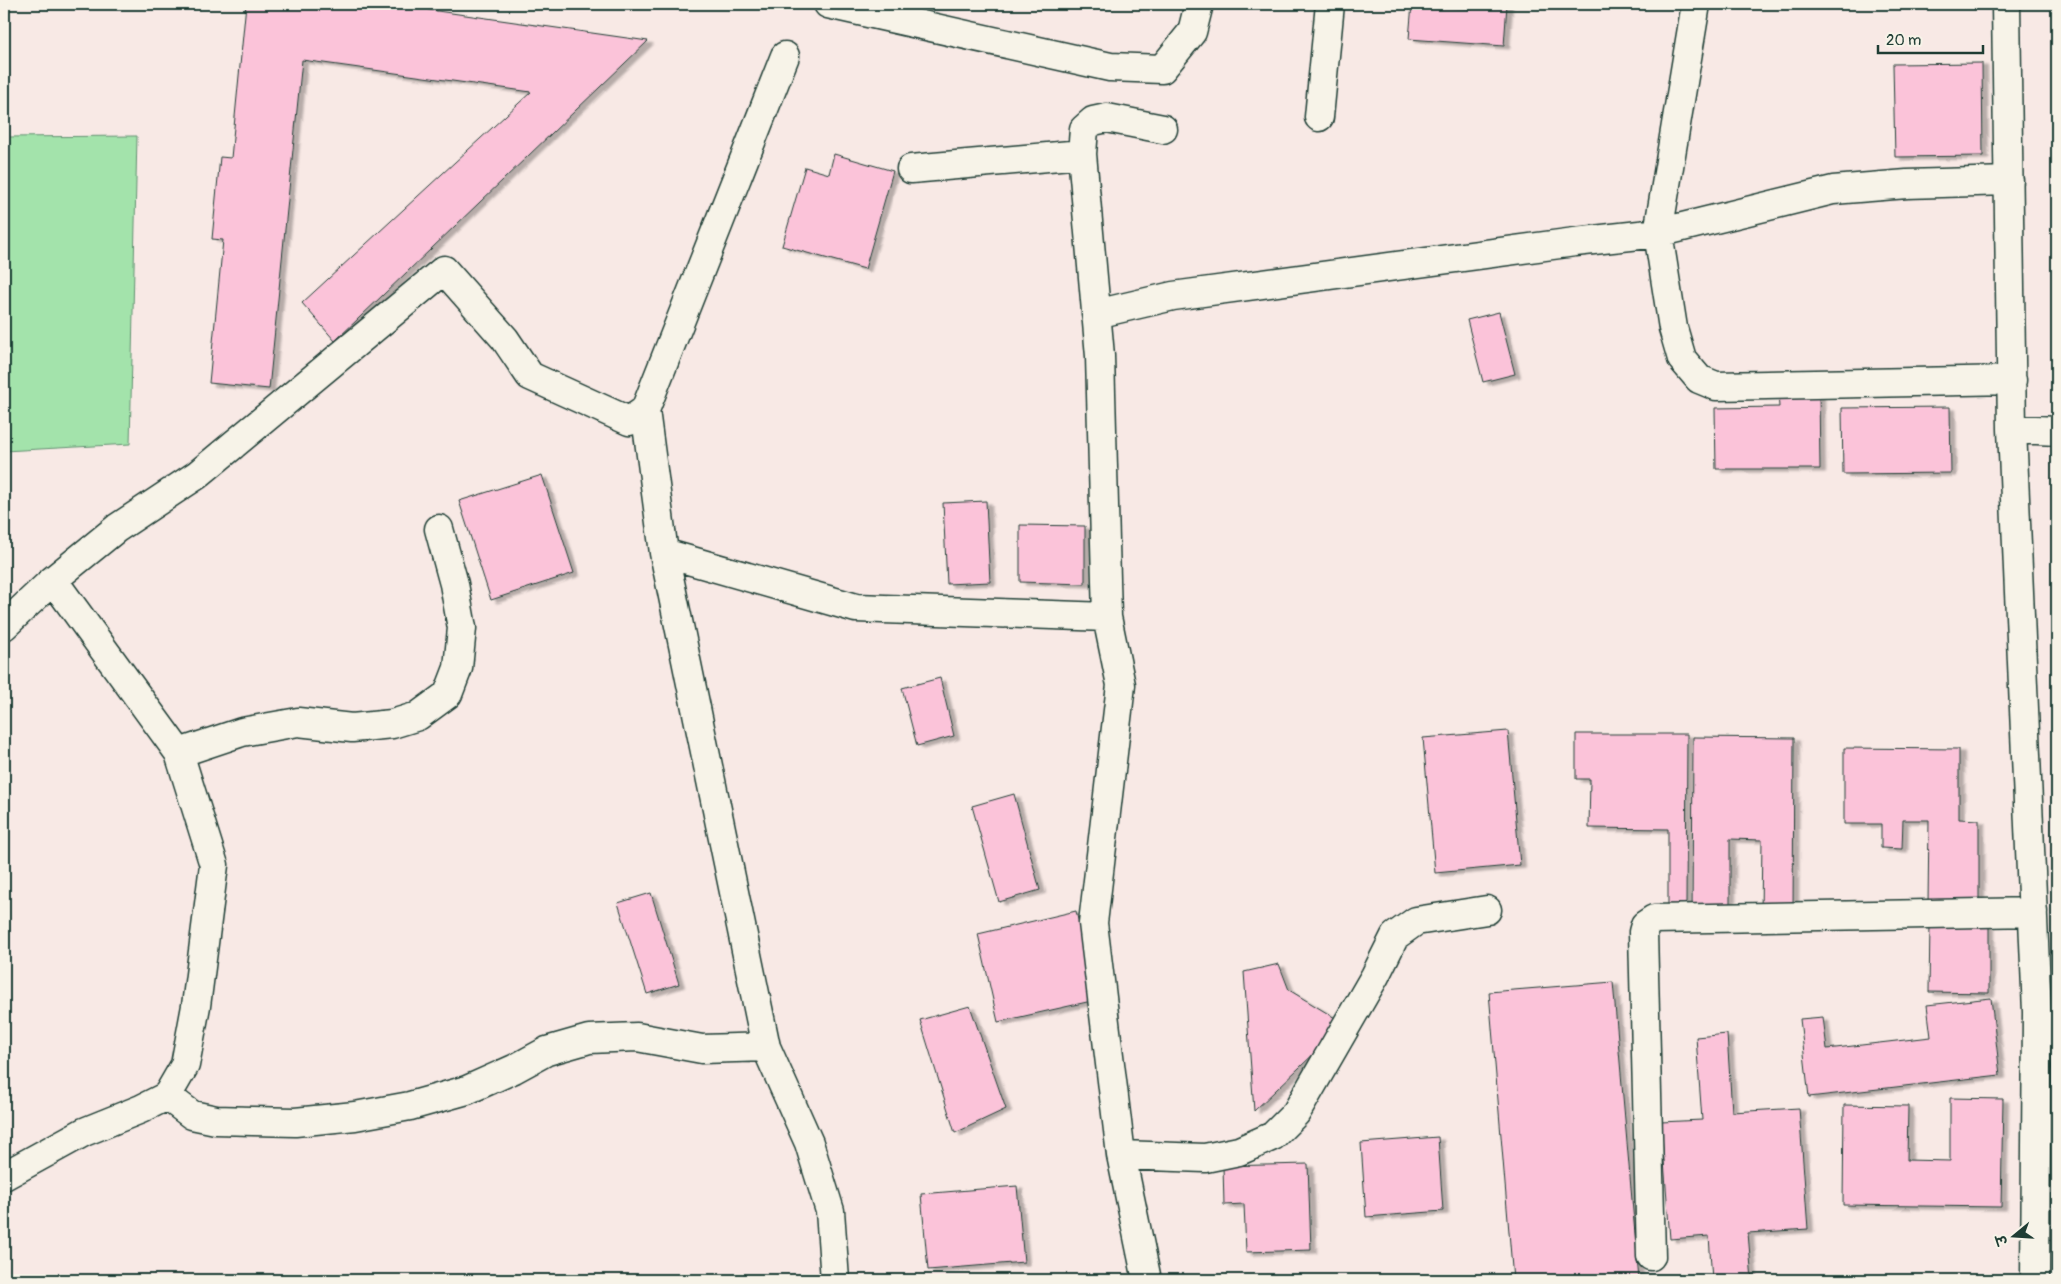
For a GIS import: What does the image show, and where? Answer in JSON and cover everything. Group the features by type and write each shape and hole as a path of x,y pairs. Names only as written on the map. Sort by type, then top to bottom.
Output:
{"street":[{"path":"828,4 1110,67 1162,69 1192,32 1199,4"},
{"path":"1319,117 1330,4"},
{"path":"1696,4 1658,233 1673,328 1682,359 1699,379 1716,386 2012,380"},
{"path":"2006,4 2012,430 2033,912 2047,1012 2034,1280"},
{"path":"785,56 645,410 664,553 766,1047 809,1143 830,1210 835,1280"},
{"path":"1147,1280 1121,1155 1093,923 1121,685 1107,617 1100,356 1082,154 1084,129 1093,121 1108,118 1163,129"},
{"path":"911,169 1082,154"},
{"path":"1096,314 1173,296 1575,242 1658,233 1833,190 1907,184 2009,181"},
{"path":"4,626 53,580 117,528 197,475 444,270 505,339 530,376 628,421 645,410"},
{"path":"2012,430 2057,431"},
{"path":"180,754 242,732 298,722 352,728 392,724 418,716 448,694 458,668 462,628 454,584 439,529"},
{"path":"664,553 856,608 1107,617"},
{"path":"4,1176 84,1132 141,1109 167,1096 185,1065 196,1006 214,865 180,754 53,580"},
{"path":"1121,1155 1205,1158 1239,1152 1273,1136 1296,1113 1375,976 1395,936 1416,921 1487,910"},
{"path":"1651,1256 1643,932 1649,921 1664,919 2033,912"},
{"path":"167,1096 192,1115 216,1120 295,1122 355,1116 410,1106 457,1093 514,1069 547,1051 589,1039 637,1037 702,1049 766,1047"}],"green space":[{"path":"137,136 130,444 4,451 4,137"}],"building":[{"path":"246,4 388,4 648,41 335,341 302,303 531,92 302,60 269,389 209,383 223,240 212,239 220,157 231,158"},
{"path":"1412,4 1443,4 1442,7 1473,9 1473,4 1507,4 1504,46 1409,39"},
{"path":"1982,63 1983,156 1895,157 1893,64"},
{"path":"834,154 893,171 865,269 782,246 805,167 829,174"},
{"path":"1499,312 1515,374 1483,382 1467,320"},
{"path":"1819,391 1820,469 1716,469 1715,408 1779,407 1778,392"},
{"path":"1950,407 1951,473 1843,474 1842,408"},
{"path":"542,475 574,573 491,600 459,501"},
{"path":"986,501 990,582 947,584 943,503"},
{"path":"1020,525 1085,526 1085,584 1020,582"},
{"path":"940,678 954,736 917,746 902,688"},
{"path":"1508,731 1520,865 1435,873 1423,738"},
{"path":"1576,734 1687,734 1686,906 1668,906 1668,829 1589,828 1590,779 1576,779"},
{"path":"1693,737 1794,738 1793,914 1761,914 1762,840 1730,839 1730,917 1692,917"},
{"path":"1844,748 1959,749 1959,819 1979,820 1979,905 1928,905 1929,820 1903,820 1902,849 1881,848 1881,824 1844,824"},
{"path":"1014,794 1040,890 999,902 972,806"},
{"path":"2054,852 2057,852 2057,889 2053,889"},
{"path":"651,893 679,984 647,994 618,903"},
{"path":"1076,911 1096,1000 998,1022 978,934"},
{"path":"1930,924 1989,925 1989,993 1929,992"},
{"path":"1279,964 1289,990 1345,1024 1254,1111 1244,972"},
{"path":"1613,982 1639,1280 1513,1280 1489,992"},
{"path":"1991,998 2000,1075 1809,1097 1800,1019 1823,1017 1827,1049 1931,1037 1927,1005"},
{"path":"970,1006 1006,1109 955,1133 920,1020"},
{"path":"1727,1034 1732,1112 1799,1108 1808,1229 1748,1233 1752,1280 1712,1280 1709,1236 1670,1239 1661,1122 1702,1120 1696,1037"},
{"path":"1950,1098 2003,1099 2001,1207 1843,1205 1844,1105 1908,1106 1907,1160 1950,1161"},
{"path":"1438,1137 1443,1211 1366,1217 1361,1143"},
{"path":"1308,1164 1311,1250 1246,1252 1244,1204 1224,1205 1223,1166"},
{"path":"1017,1186 1024,1262 928,1270 921,1194"}]}
